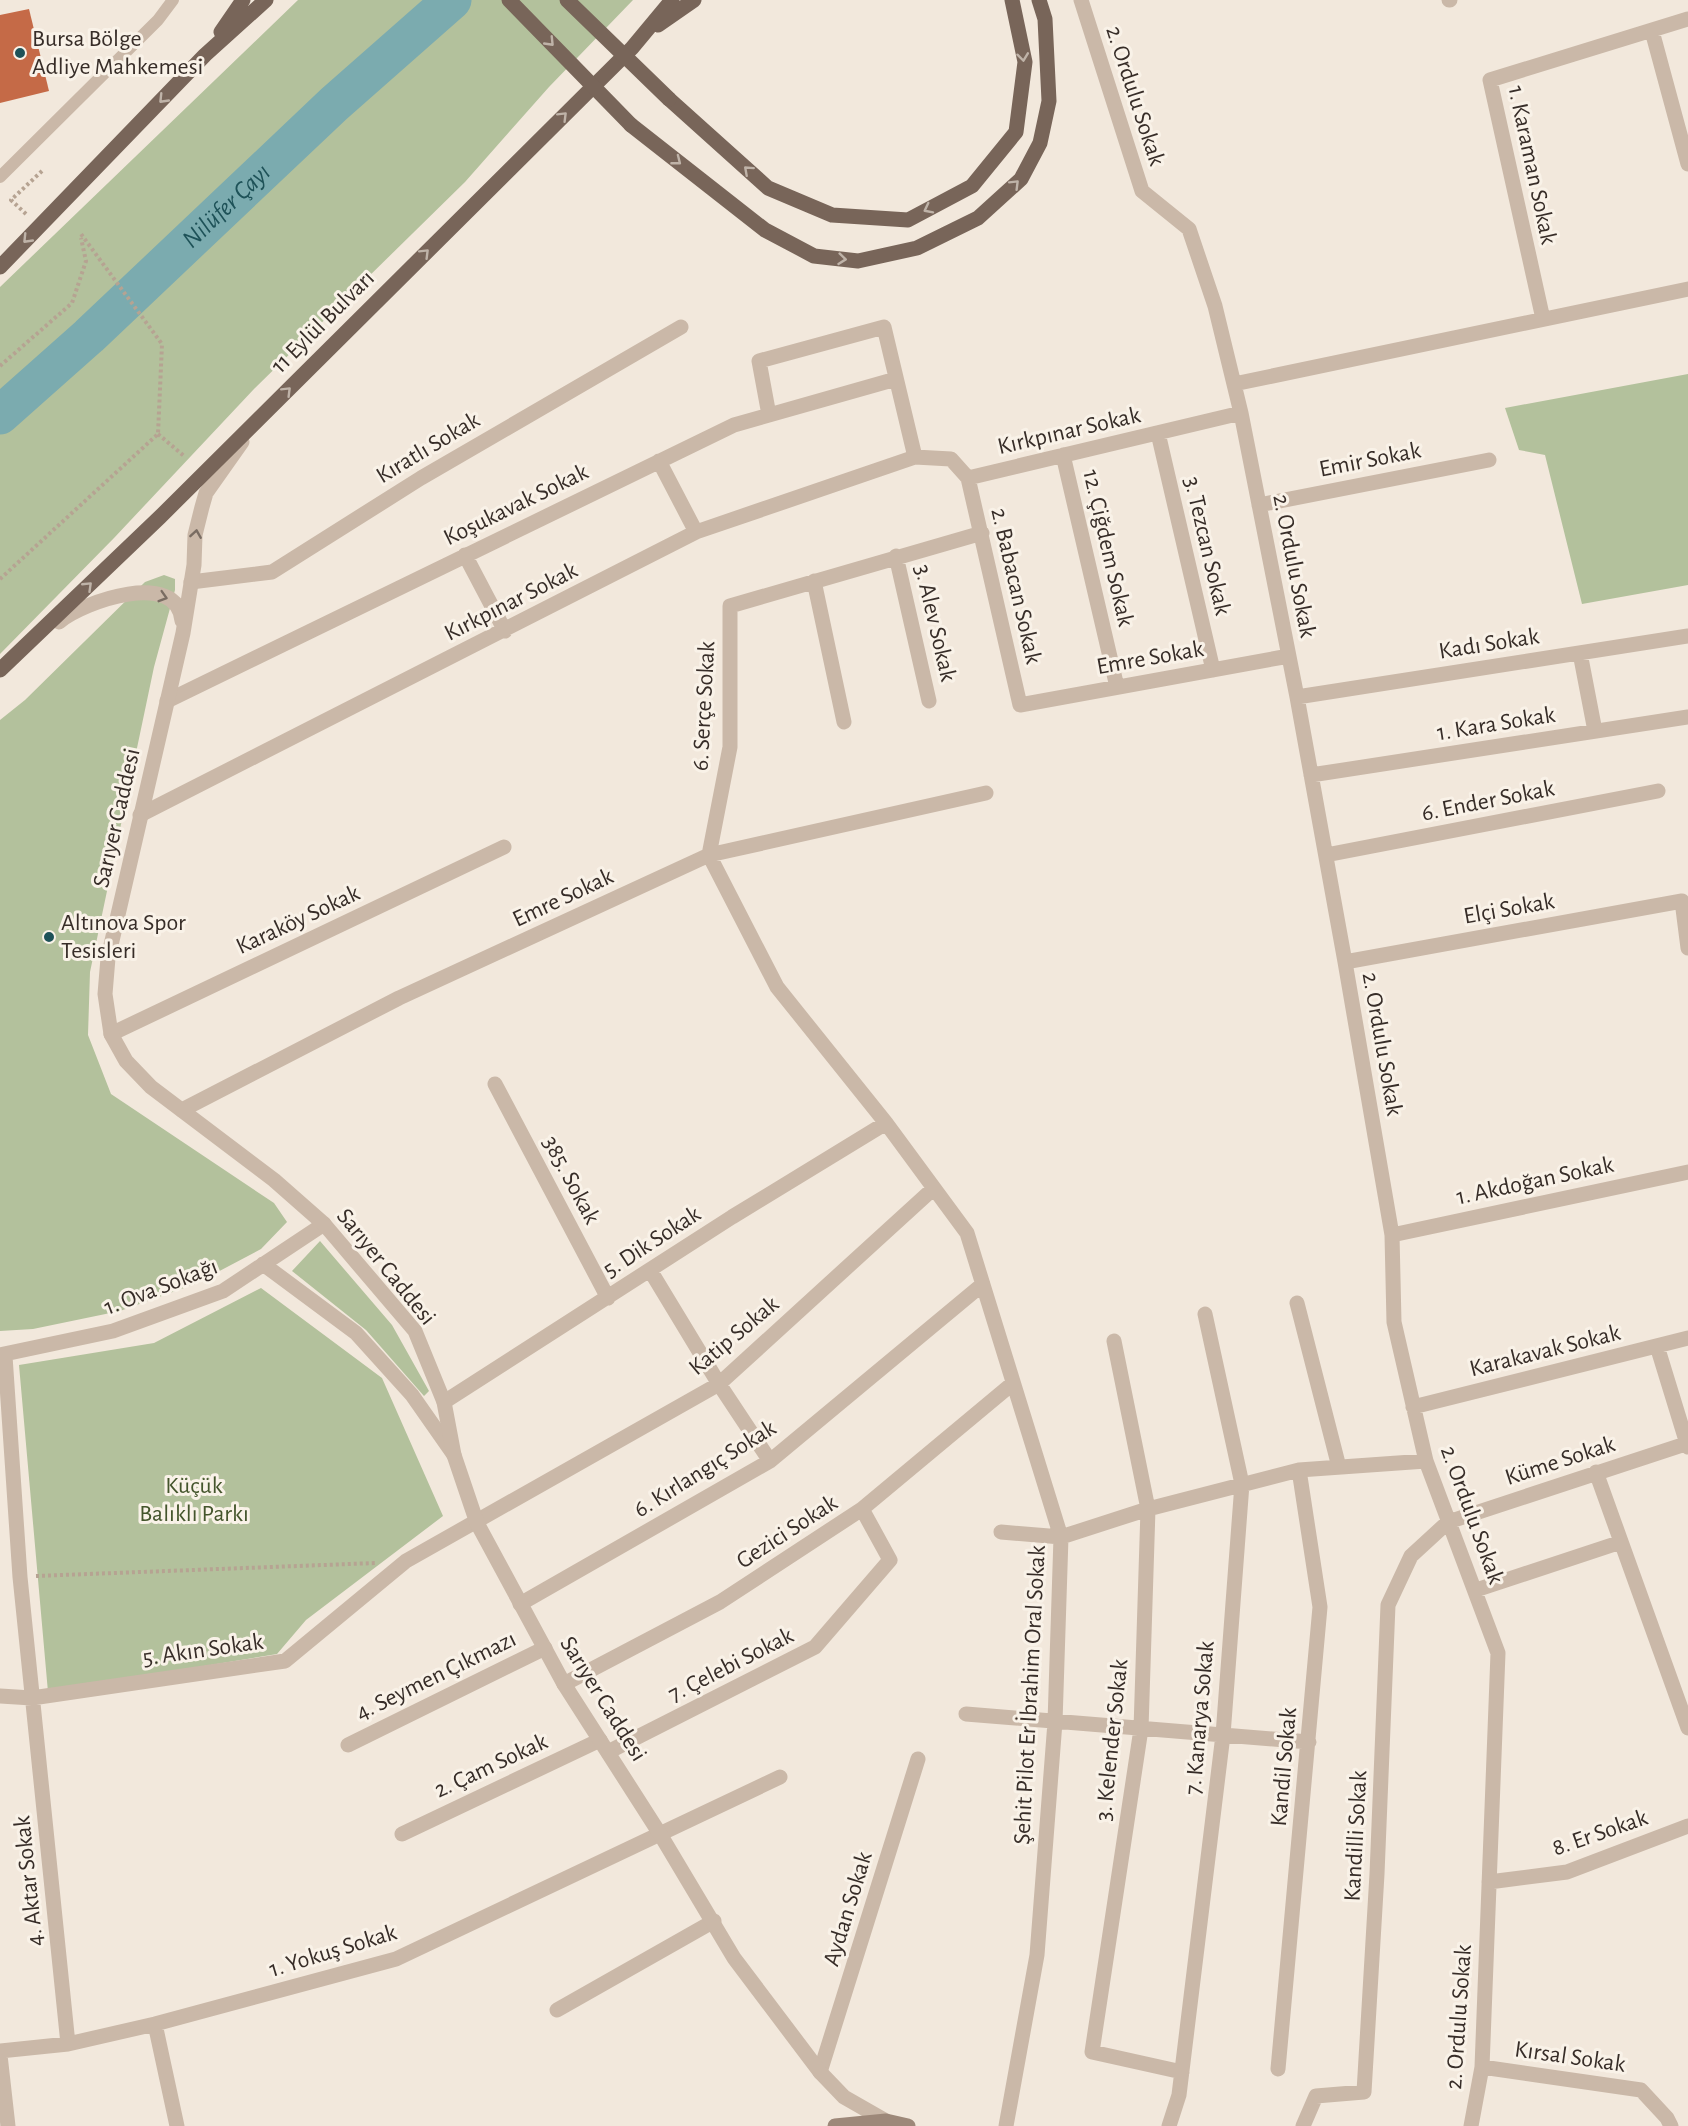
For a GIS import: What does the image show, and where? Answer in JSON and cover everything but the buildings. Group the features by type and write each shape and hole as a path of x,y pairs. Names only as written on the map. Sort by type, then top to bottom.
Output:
{"main road":[{"path":"205,55 243,0"},
{"path":"0,267 205,55 266,0"},
{"path":"509,0 631,125 765,230 814,256 858,261 917,248 978,218 1020,179 1040,143 1049,101 1046,19 1039,0"},
{"path":"567,0 669,99 768,189 832,215 908,220 972,186 1016,132 1025,62 1012,0"},
{"name":"11 Eylül Bulvarı","path":"1,669 256,420 641,37 672,0"},
{"path":"641,37 694,0"},
{"path":"836,2126 886,2121 908,2126"}],"street":[{"name":"2. Ordulu Sokak","path":"1081,0 1142,191 1190,229 1215,306 1241,413 1297,697 1345,962 1392,1235 1394,1322 1426,1461 1498,1653 1482,2067 1471,2126"},
{"name":"1. Karaman Sokak","path":"1543,319 1490,80 1688,20"},
{"path":"1652,31 1688,164"},
{"path":"1234,384 1688,289"},
{"name":"Kıratlı Sokak","path":"191,582 272,572 421,478 681,327"},
{"path":"769,415 759,361 884,327 915,457"},
{"name":"Koşukavak Sokak","path":"167,701 734,425 896,379"},
{"name":"Kırkpınar Sokak","path":"140,815 696,532 915,457 951,459 968,478 1241,413"},
{"name":"Sarıyer Caddesi","path":"256,420 206,493 195,535 183,633 108,958 105,994 111,1034 126,1061 151,1087 274,1180 324,1224 415,1331 444,1402 454,1455 477,1523 564,1684 714,1921 734,1958 820,2072 844,2097 886,2121"},
{"name":"3. Tezcan Sokak","path":"1158,433 1213,670"},
{"name":"12. Çiğdem Sokak","path":"1063,455 1117,687"},
{"name":"Emir Sokak","path":"1259,505 1489,460"},
{"path":"659,461 696,532"},
{"name":"2. Babacan Sokak","path":"968,478 1020,705"},
{"name":"6. Serçe Sokak","path":"709,855 730,747 730,606 896,556 982,533"},
{"path":"465,555 505,631"},
{"name":"3. Alev Sokak","path":"896,556 929,701"},
{"path":"813,581 844,722"},
{"path":"1,669 71,612 95,601 126,594 156,594 176,602 181,609 183,633"},
{"name":"Kadı Sokak","path":"1297,697 1688,636"},
{"path":"1580,653 1595,731"},
{"name":"Emre Sokak","path":"1020,705 1288,656"},
{"name":"1. Kara Sokak","path":"1311,775 1688,717"},
{"name":"6. Ender Sokak","path":"1326,855 1658,791"},
{"name":"Emre Sokak","path":"182,1110 399,998 709,855 986,793"},
{"name":"Karaköy Sokak","path":"111,1034 504,847"},
{"path":"709,855 777,987 886,1123"},
{"name":"Elçi Sokak","path":"1345,962 1682,901 1688,948"},
{"name":"385. Sokak","path":"495,1084 608,1298"},
{"name":"Şehit Pilot Er İbrahim Oral Sokak","path":"886,1123 968,1233 1012,1384 1061,1537 1055,1722 1037,1955 1006,2126"},
{"name":"5. Dik Sokak","path":"444,1402 886,1123"},
{"name":"1. Akdoğan Sokak","path":"1392,1235 1688,1172"},
{"name":"Katip Sokak","path":"477,1523 719,1384 934,1188"},
{"name":"1. Ova Sokağı","path":"3,1355 113,1331 223,1291 324,1224"},
{"path":"263,1264 356,1333 412,1395 454,1455"},
{"path":"650,1270 719,1384 770,1461"},
{"name":"6. Kırlangıç Sokak","path":"520,1604 770,1461 983,1284"},
{"path":"1297,1303 1339,1467"},
{"name":"7. Kanarya Sokak","path":"1168,2126 1179,2095 1223,1735 1242,1484 1205,1314"},
{"name":"Karakavak Sokak","path":"1413,1407 1688,1338"},
{"name":"3. Kelender Sokak","path":"1114,1341 1148,1509 1141,1729 1092,2052 1182,2072"},
{"path":"1657,1346 1687,1444"},
{"name":"4. Aktar Sokak","path":"3,1355 20,1577 68,2044"},
{"name":"Gezici Sokak","path":"564,1684 720,1602 862,1509 1012,1384"},
{"name":"Küme Sokak","path":"1448,1522 1687,1444"},
{"path":"1001,1532 1061,1537 1148,1509 1299,1470 1426,1461"},
{"name":"Kandil Sokak","path":"1278,2068 1310,1742 1320,1607 1299,1470"},
{"path":"1596,1472 1688,1728"},
{"name":"7. Çelebi Sokak","path":"604,1746 815,1647 890,1560 862,1509"},
{"name":"Kandilli Sokak","path":"1303,2126 1316,2096 1364,2092 1377,1874 1388,1605 1411,1556 1448,1522"},
{"name":"5. Akın Sokak","path":"0,1696 32,1698 285,1661 406,1562 477,1523"},
{"path":"1476,1590 1621,1542"},
{"name":"4. Seymen Çıkmazı","path":"348,1745 544,1648"},
{"path":"966,1714 1310,1742"},
{"name":"2. Çam Sokak","path":"402,1834 604,1746"},
{"name":"Aydan Sokak","path":"820,2072 918,1759"},
{"name":"1. Yokuş Sokak","path":"0,2053 68,2044 154,2024 396,1959 780,1777"},
{"name":"8. Er Sokak","path":"1489,1882 1567,1872 1688,1826"},
{"path":"557,2010 714,1921"},
{"path":"154,2024 177,2126"},
{"path":"0,2053 8,2126"},
{"name":"Kırsal Sokak","path":"1482,2067 1641,2090 1667,2118 1671,2126"}],"lane":[{"path":"0,177 158,20 173,0"}],"path":[{"path":"11,200 42,171"},
{"path":"0,366 72,303 86,261 81,234 111,278 153,329 162,344 158,434 0,579"},
{"path":"158,434 184,456"},
{"path":"20,1577 406,1562"}],"green space":[{"path":"298,0 633,0 549,87 465,182 254,389 114,538 0,654 0,287"},
{"path":"1688,374 1688,585 1582,604 1545,455 1519,450 1505,408"},
{"name":"Altınova Spor Tesisleri","path":"164,575 175,579 175,590 154,667 90,972 88,1035 111,1094 274,1203 287,1222 261,1249 195,1284 120,1311 33,1329 0,1331 0,720 25,700 145,582"},
{"path":"320,1241 392,1325 429,1391 424,1396 366,1330 292,1271"},
{"name":"Küçük Balıklı Parkı","path":"261,1288 382,1378 443,1516 306,1620 277,1654 48,1692 19,1365 154,1343"}],"waterway":[{"name":"Nilüfer Çayı","path":"0,415 89,336 334,104 452,0"}],"place":[{"name":"Bursa Bölge Adliye Mahkemesi","path":"20,53"},
{"name":"Altınova Spor Tesisleri","path":"49,937"}]}
